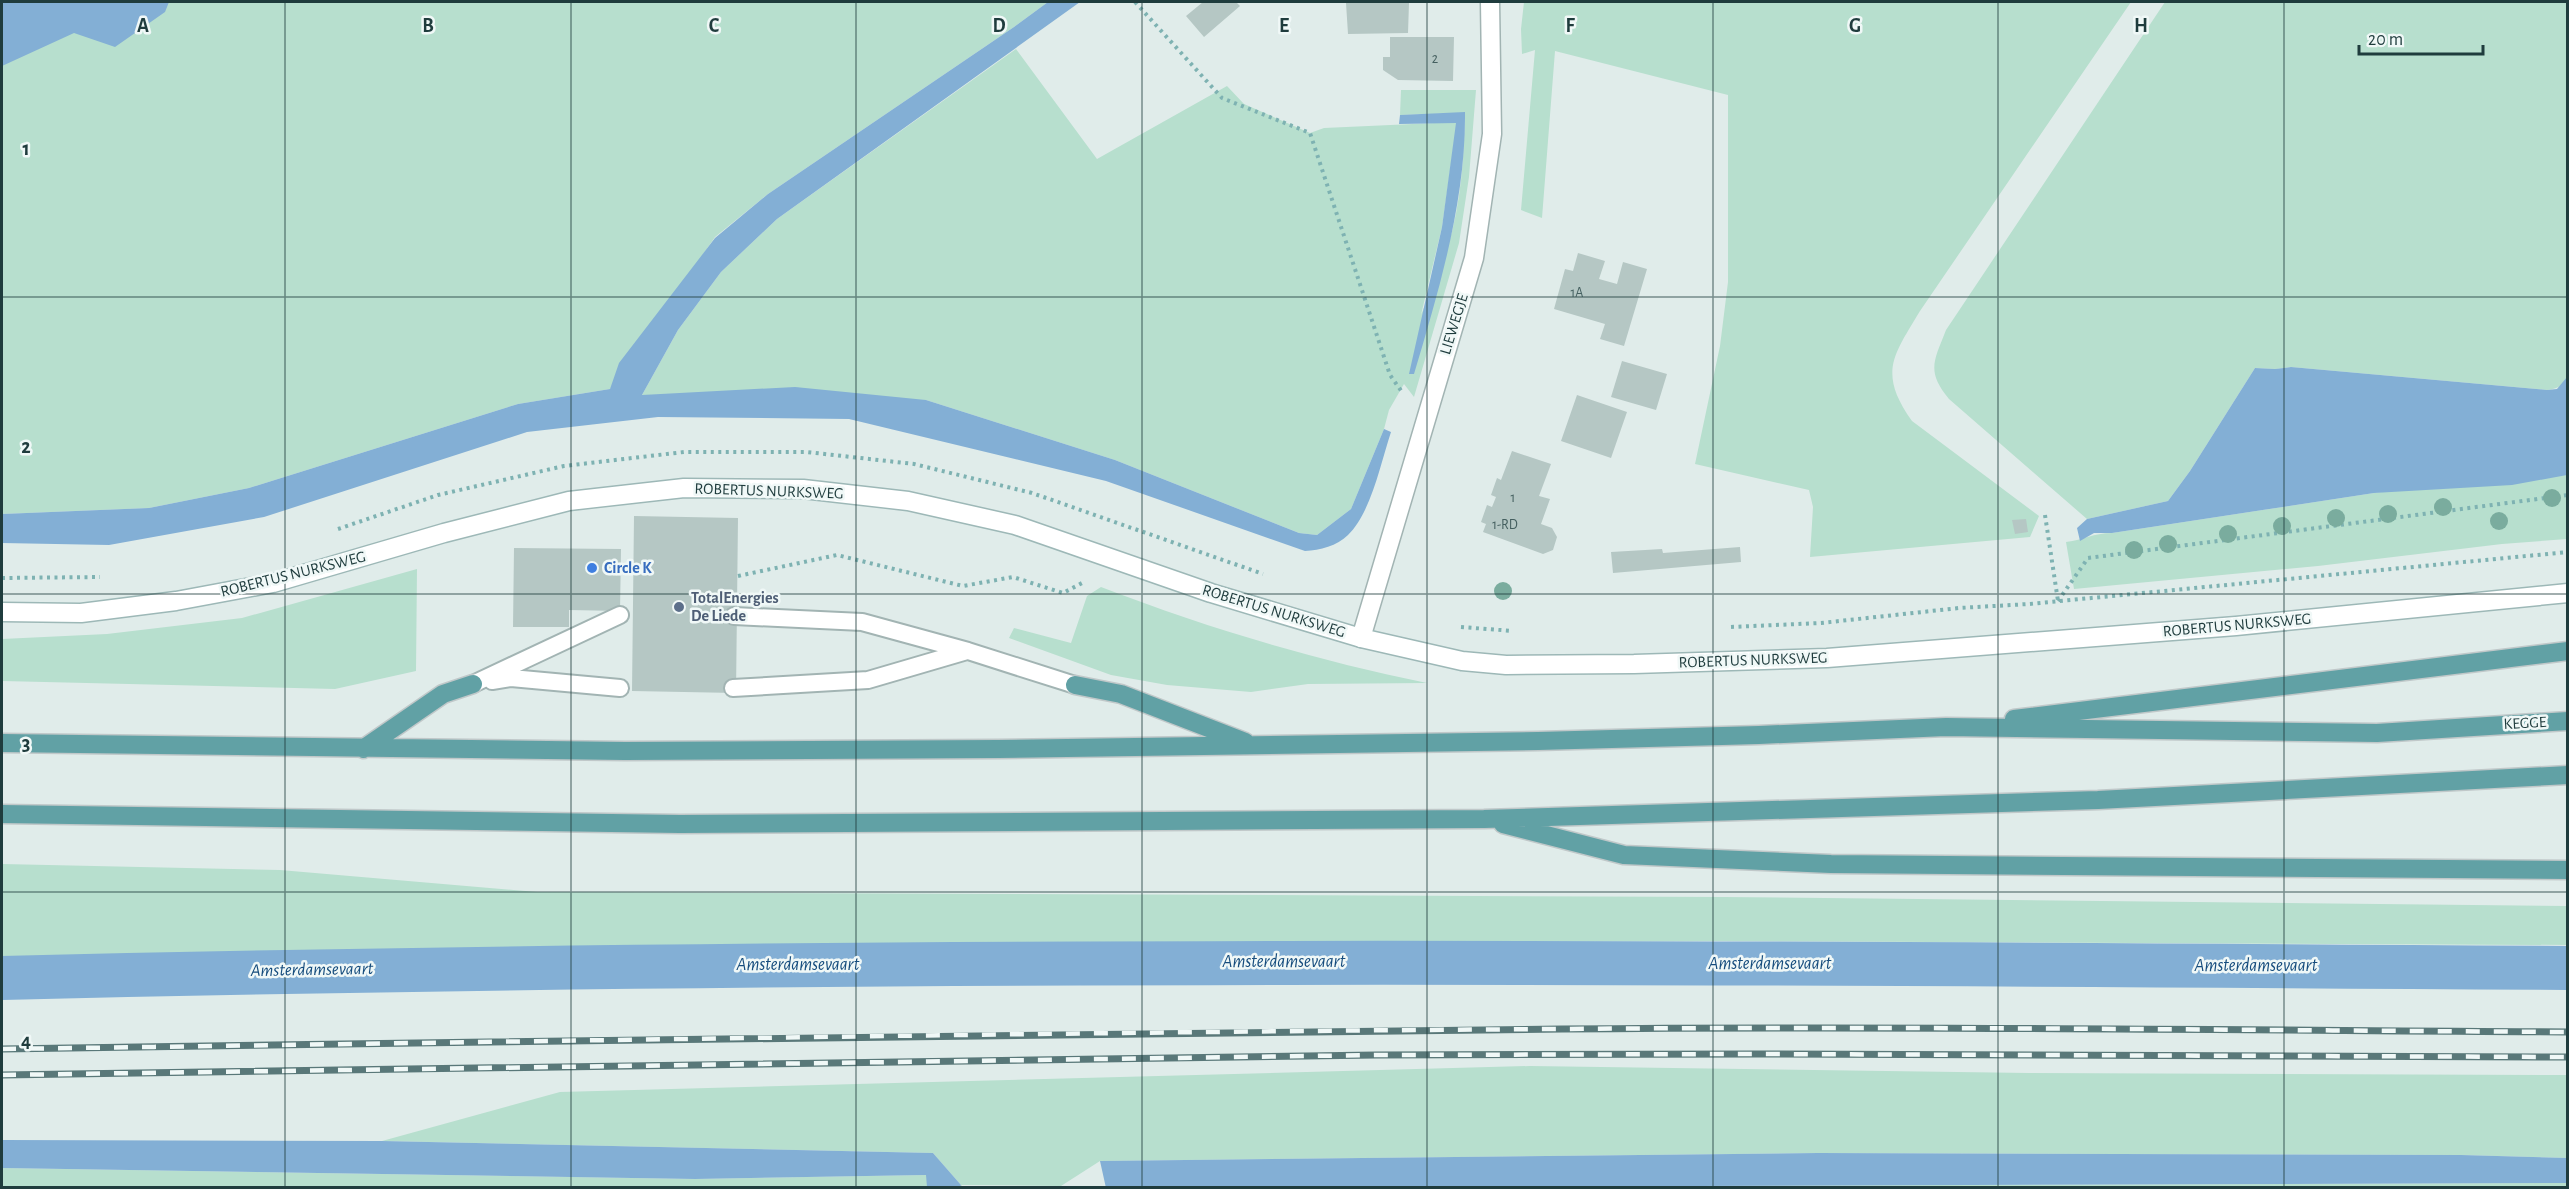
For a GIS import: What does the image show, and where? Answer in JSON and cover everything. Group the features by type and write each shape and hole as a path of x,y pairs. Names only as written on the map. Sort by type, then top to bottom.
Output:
{"main road":[{"name":"LIEWEGJE","path":"1361,638 1473,258 1492,134 1490,2"},
{"name":"ROBERTUS NURKSWEG","path":"2,612 81,612 176,601 273,583 444,533 569,501 684,488 802,489 908,501 1015,525 1210,593 1361,638 1462,660 1506,665 1634,664 1815,658 2236,626 2568,593"},
{"path":"2,743 626,751 1256,746 1759,735 1946,727 2568,651"},
{"path":"363,749 442,694 473,684"},
{"path":"1075,685 1121,694 1256,746"},
{"name":"KEGGE","path":"1946,727 2377,733 2568,721"},
{"path":"2,814 680,824 1484,819 2098,800 2568,775"},
{"path":"1484,819 1624,855 1831,864 2568,870"}],"lane":[{"path":"473,684 620,615"},
{"path":"734,616 862,622 968,651 1075,685"},
{"path":"734,688 867,680 968,651"},
{"path":"473,684 511,678 620,688"}],"path":[{"path":"1135,2 1222,98 1310,133 1390,375"},
{"path":"2058,602 2088,558 2568,495"},
{"path":"2045,515 2058,602"},
{"path":"738,576 837,555 963,586 1013,577 1063,594 1084,583 1105,518"},
{"name":"ROBERTUS NURKSWEG","path":"1728,627 1821,623 1959,608 2058,602 2568,552"},
{"path":"1458,626 1514,631"}],"green space":[{"path":"103,2 1048,2 768,194 715,237 610,389 518,404 249,488 149,508 2,514 2,52"},
{"path":"1524,2 2131,2 1920,311 1903,340 1893,365 1892,377 1895,390 1912,421 2039,516 2030,537 1810,557 1813,507 1809,490 1695,464 1720,346 1728,282 1728,95 1555,51 1542,218 1521,210 1535,50 1522,54 1521,29"},
{"path":"2165,2 2567,2 2568,377 2564,383 2557,388 2547,390 2291,367 2255,368 2190,471 2168,501 2087,519 1949,399 1937,381 1934,366 1946,330"},
{"path":"1016,49 1097,159 1227,86 1244,104 1310,133 1324,128 1457,122 1442,227 1421,315 1442,264 1456,213 1461,180 1465,113 1400,115 1401,90 1476,90 1469,177 1459,243 1414,397 1404,384 1389,410 1384,429 1351,509 1317,535 1299,533 1115,460 926,400 642,395 678,330 721,272 777,219"},
{"path":"2567,469 2567,539 2074,589 2066,542 2099,534 2374,493"},
{"path":"417,569 416,671 335,689 2,681 2,639 107,634 242,618"},
{"path":"1101,587 1262,642 1427,683 1308,684 1251,692 1167,685 1111,675 1009,638 1014,628 1071,643 1087,596"},
{"path":"2,864 280,870 537,892 1724,897 2567,906 2568,945 1720,941 996,944 2,961"},
{"path":"1530,1066 2029,1073 2568,1075 2567,1158 2461,1155 1818,1153 1100,1161 1061,1186 962,1185 960,1188 961,1185 933,1153 382,1141 560,1092"},
{"path":"2,1168 695,1179 927,1175 927,1188 2,1188"},
{"path":"2567,1183 2567,1188 1345,1187"}],"water":[{"path":"2,2 169,2 165,12 115,47 74,33 2,66"},
{"path":"1048,2 1080,2 777,219 721,272 678,330 642,395 795,387 926,400 1115,460 1299,533 1317,535 1351,509 1384,429 1391,432 1363,514 1348,535 1334,545 1305,551 1106,481 849,419 658,417 527,432 264,517 109,545 2,543 2,514 149,508 249,488 518,404 610,389 619,363 715,238 768,194"},
{"path":"1465,112 1461,179 1449,245 1414,374 1409,374 1442,227 1456,123 1399,124 1400,115"},
{"path":"2291,367 2547,390 2557,389 2567,377 2567,475 2512,485 2374,493 2112,533 2094,533 2080,541 2077,528 2087,519 2168,501 2190,471 2255,368"},
{"path":"2,1140 382,1141 933,1153 961,1185 960,1187 927,1187 926,1175 695,1179 2,1168"},
{"path":"1818,1153 2461,1155 2567,1158 2568,1183 1106,1188 1100,1161"}],"building":[{"path":"1203,2 1236,2 1240,6 1204,37 1186,16"},
{"path":"1346,3 1409,3 1408,33 1348,34"},
{"path":"1390,37 1454,37 1453,81 1398,80 1383,70 1383,57 1390,57"},
{"path":"1578,253 1605,261 1599,279 1617,284 1623,262 1647,269 1624,346 1600,339 1605,324 1554,309 1565,269 1573,271"},
{"path":"1622,361 1667,374 1656,410 1611,397"},
{"path":"1577,395 1627,412 1611,458 1561,441"},
{"path":"1512,451 1551,464 1539,496 1550,499 1541,524 1552,528 1557,537 1553,550 1543,554 1483,532 1486,524 1481,522 1487,505 1492,507 1496,497 1491,495 1497,478 1501,480"},
{"path":"634,516 738,518 736,693 632,691"},
{"path":"2026,519 2028,532 2015,534 2012,520"},
{"path":"1740,547 1741,562 1613,573 1611,552 1662,549 1663,553"},
{"path":"514,548 621,549 620,611 569,610 569,627 513,627"}],"waterway":[{"name":"Amsterdamsevaart","path":"2,978 323,971 964,964 1605,963 2568,968"}],"railway":[{"path":"2,1049 1367,1030 1939,1028 2568,1032"},
{"path":"2,1075 1376,1055 2568,1057"}],"place":[{"name":"Circle K","path":"592,568"},
{"name":"TotalEnergies De Liede","path":"679,607"}]}
